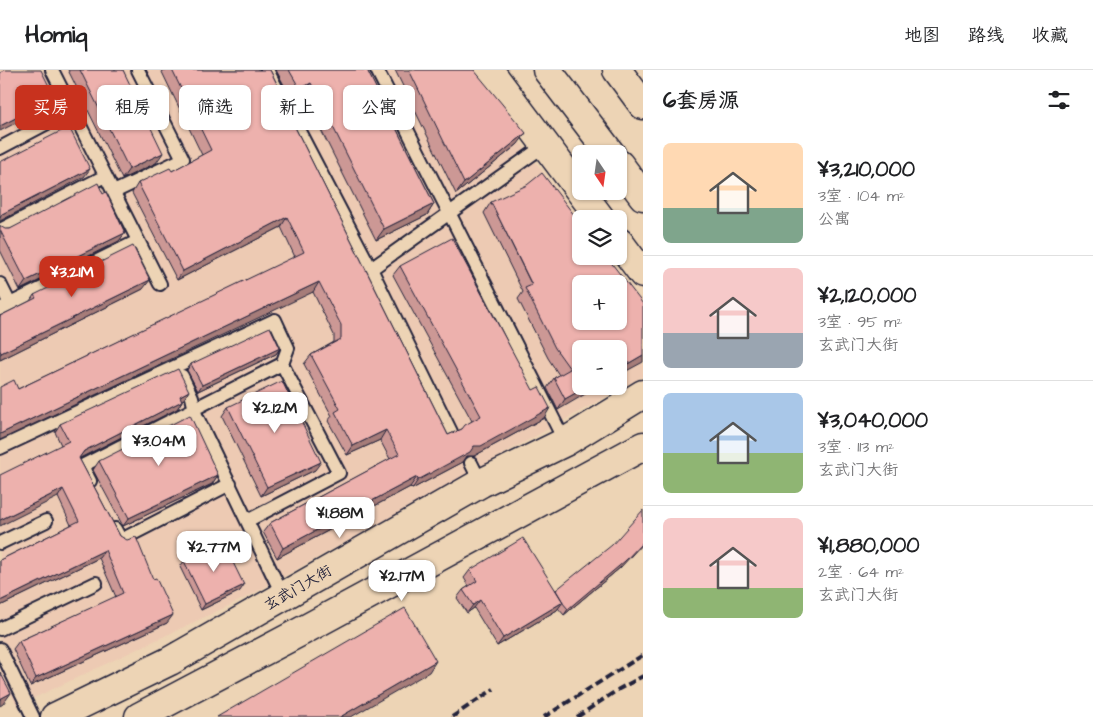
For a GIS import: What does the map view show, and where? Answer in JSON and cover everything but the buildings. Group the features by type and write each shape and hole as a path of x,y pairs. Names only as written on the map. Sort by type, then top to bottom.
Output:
{"main road":[{"path":"489,70 594,210"},
{"path":"547,70 604,145"},
{"path":"617,70 643,104"},
{"path":"628,176 643,196"},
{"path":"627,253 643,274"},
{"name":"玄武门大街","path":"55,717 170,661 283,596 476,473 565,442 643,394"},
{"path":"139,717 277,645 643,446"}],"lane":[{"path":"52,70 60,85"},
{"path":"114,192 183,159 138,70"},
{"path":"267,70 371,269 451,432"},
{"path":"378,70 565,442"},
{"path":"0,148 34,130"},
{"path":"82,130 160,284"},
{"path":"371,269 545,145"},
{"path":"0,230 105,176"},
{"path":"0,284 5,307 138,241"},
{"path":"0,448 275,320 288,348 282,364 82,466 95,491"},
{"path":"247,520 339,473 282,364"},
{"path":"176,366 192,397 196,415 283,596"},
{"path":"108,516 121,540 230,484"},
{"path":"0,543 46,521"},
{"path":"0,629 96,583"},
{"path":"0,649 33,717"}],"shaded area":[{"path":"0,70 465,70 572,210 572,265 614,265 622,275 572,275 572,330 627,330 627,282 643,303 643,376 627,385 627,340 572,340 572,395 609,395 249,596 17,706 0,671"}],"railway":[{"path":"544,717 643,655"},
{"path":"577,717 619,689 643,676"},
{"path":"452,717 494,689"}]}
